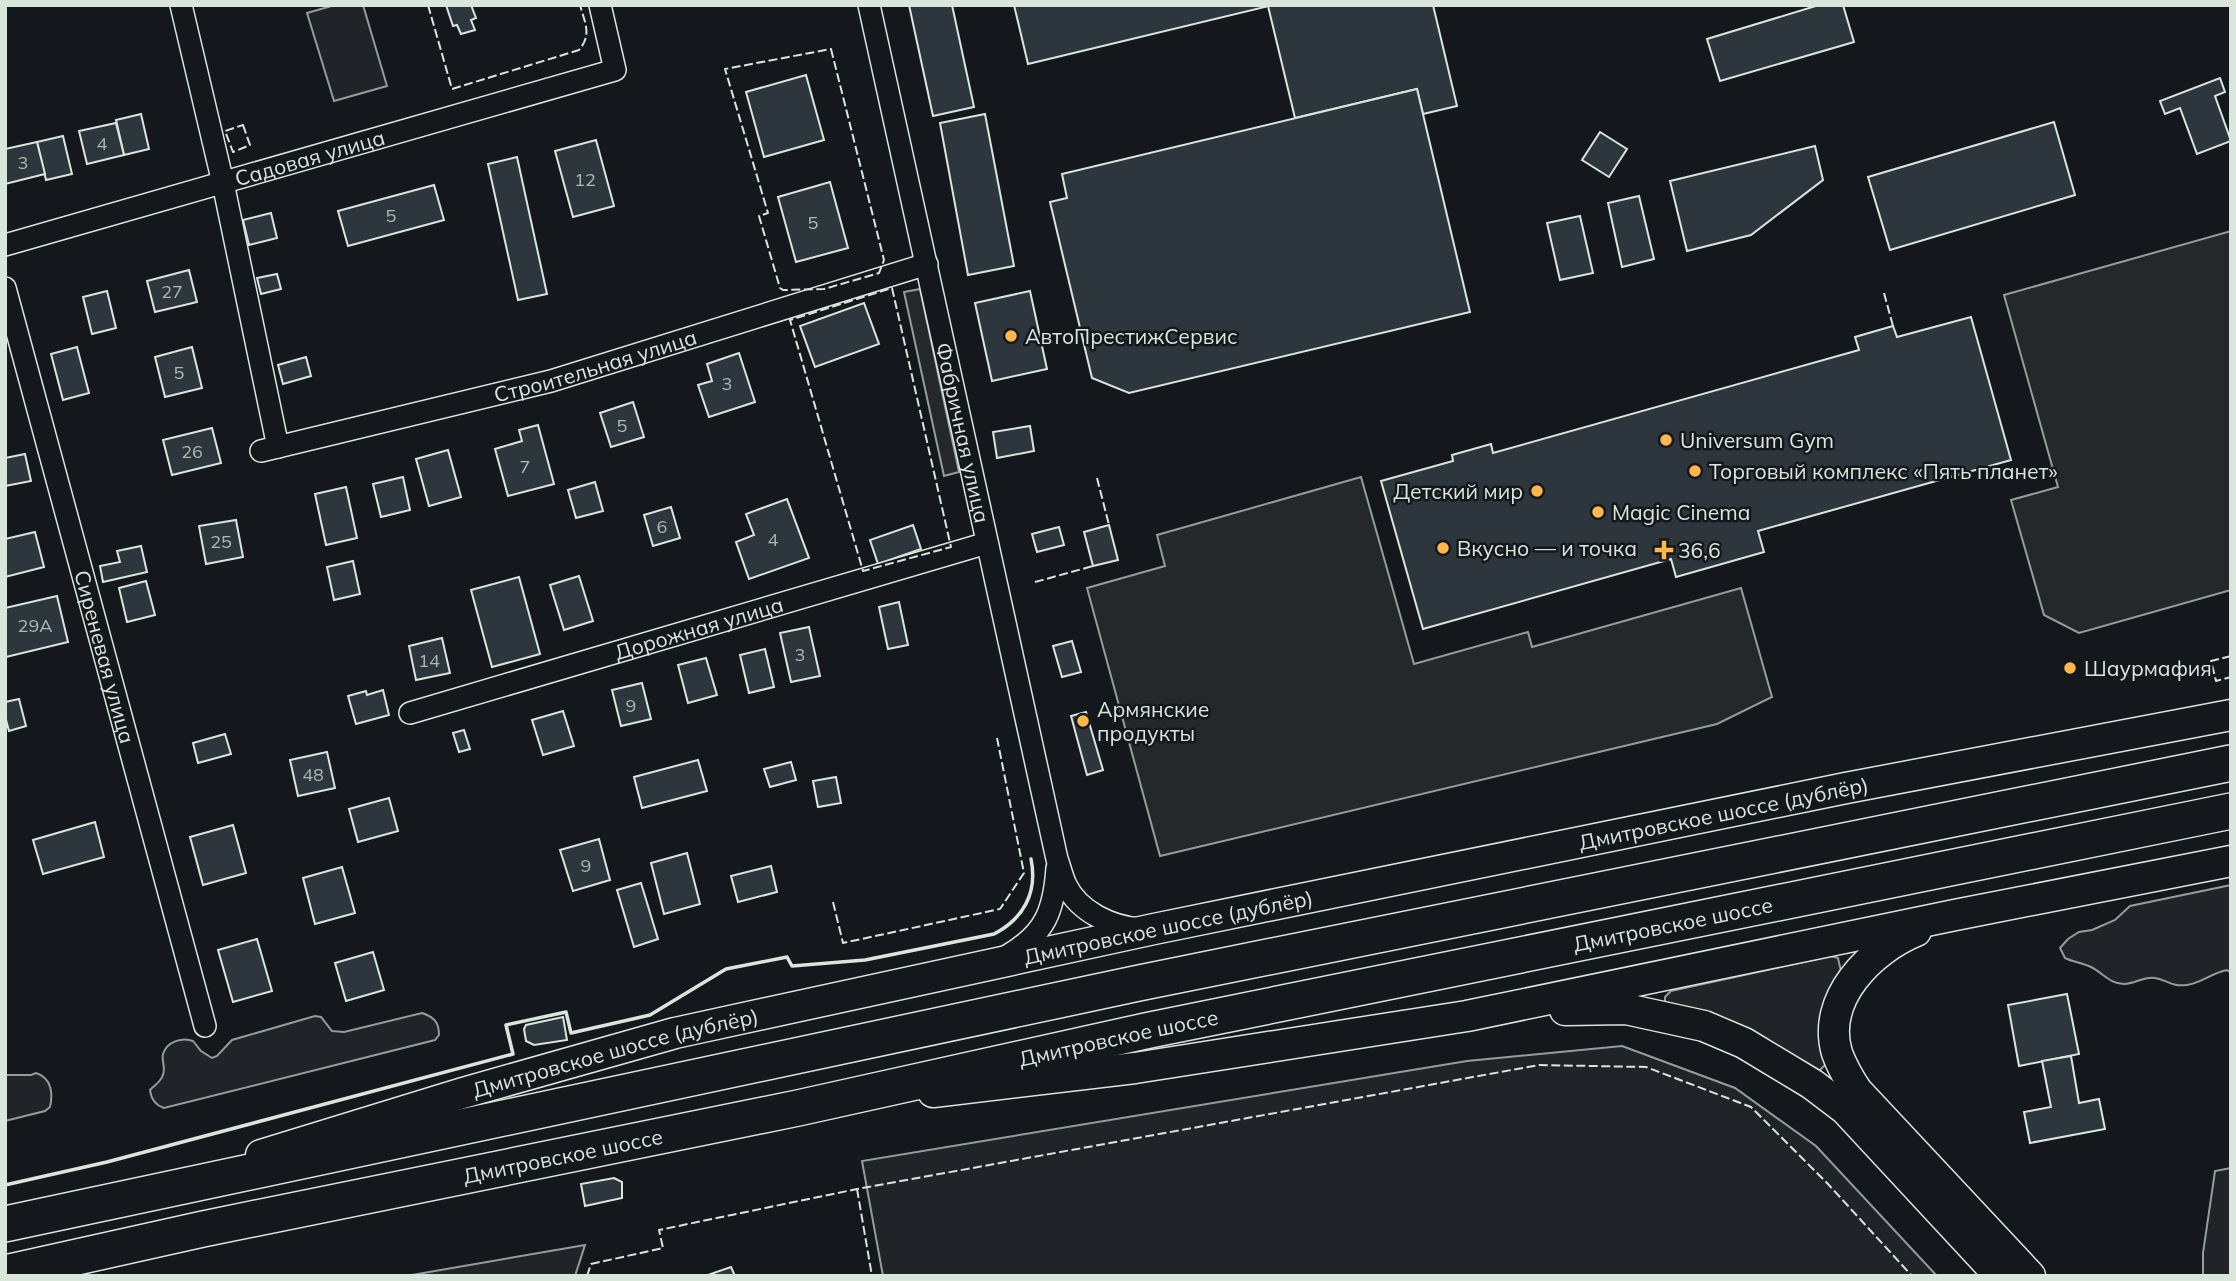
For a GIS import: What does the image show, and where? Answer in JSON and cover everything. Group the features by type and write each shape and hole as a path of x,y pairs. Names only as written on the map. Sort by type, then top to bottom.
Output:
{"highway":[{"path":"5,1224 1126,986 2231,763"},
{"name":"Дмитровское шоссе","path":"5,1273 203,1229 798,1108 1150,1030 2231,811"}],"main road":[{"name":"Дмитровское шоссе (дублёр)","path":"120,1199 463,1093 676,1033 1154,929 1846,788 2231,715"},
{"path":"798,1108 1135,1068 1467,1016 2231,861"},
{"path":"1955,915 1909,934 1882,951 1861,969 1845,988 1834,1024 1837,1051 1857,1091 2030,1276"},
{"path":"1467,1016 1626,1009 1704,1026 1744,1042 1812,1084 1845,1109 2000,1276"}],"street":[{"path":"181,5 223,183"},
{"name":"Садовая улица","path":"5,245 615,70 600,5"},
{"name":"Фабричная улица","path":"869,5 1057,859 1067,886 1081,905 1099,917 1125,928 1154,929"},
{"name":"Строительная улица","path":"223,183 269,449 551,381 927,264"},
{"name":"Сиреневая улица","path":"5,288 205,1026"},
{"name":"Дорожная улица","path":"410,713 987,543"},
{"name":"Фабричная улица","path":"996,963 1025,946 1039,931 1050,912 1057,859"}],"shaded area":[{"path":"335,5 363,5 387,86 334,101 307,13"},
{"path":"2231,231 2231,590 2079,633 2044,615 2011,500 2058,487 2004,295"},
{"path":"920,289 959,472 944,476 904,292"},
{"path":"1361,477 1414,664 1528,632 1532,647 1741,588 1772,697 1717,724 1160,856 1087,588 1165,566 1157,535"},
{"path":"2231,885 2231,973 2222,971 2187,985 2151,978 2119,984 2091,967 2065,958 2060,948 2079,932 2092,930 2115,920 2130,906"},
{"path":"1831,956 1838,958 1841,971 1827,1056 1825,1065 1819,1071 1665,1003 1665,997 1671,991"},
{"path":"422,1013 437,1023 439,1035 435,1040 164,1108 151,1096 150,1090 163,1074 163,1054 168,1046 176,1041 193,1041 201,1051 212,1058 232,1040 315,1016 321,1017 332,1031 344,1032"},
{"path":"1622,1046 1735,1088 1816,1146 1937,1276 883,1276 862,1161 1467,1061"},
{"path":"36,1073 45,1079 50,1087 50,1107 45,1111 5,1121 5,1075"},
{"path":"2231,1168 2231,1276 2203,1276 2203,1253 2215,1171"},
{"path":"585,1245 575,1276 406,1276"}],"building":[{"path":"446,5 471,5 476,18 471,20 475,30 461,34 457,25 453,26"},
{"path":"909,5 952,5 974,107 933,116"},
{"path":"1014,5 1273,5 1028,64"},
{"path":"1433,5 1457,106 1423,114 1417,89 1295,118 1268,6"},
{"path":"1819,5 1843,5 1854,42 1720,81 1707,39"},
{"path":"806,75 824,140 764,157 746,92"},
{"path":"2220,78 2225,92 2215,96 2231,141 2197,154 2180,108 2165,114 2160,101"},
{"path":"1417,89 1470,312 1129,393 1092,378 1050,202 1067,198 1062,174"},
{"path":"141,114 149,149 124,155 116,120"},
{"path":"985,114 1014,266 968,275 940,123"},
{"path":"2054,122 2075,195 1890,250 1868,177"},
{"path":"116,123 124,155 87,164 79,131"},
{"path":"1600,132 1627,149 1609,177 1582,160"},
{"path":"63,136 72,174 46,180 37,142"},
{"path":"596,140 614,206 573,217 555,151"},
{"path":"37,142 45,174 5,184 5,149"},
{"path":"1815,146 1823,180 1751,235 1687,251 1670,181"},
{"path":"517,157 547,294 518,300 488,164"},
{"path":"830,182 848,248 796,262 778,197"},
{"path":"434,185 444,220 348,246 338,211"},
{"path":"1639,196 1654,259 1622,267 1608,203"},
{"path":"271,213 277,238 249,245 243,220"},
{"path":"1580,216 1593,273 1560,280 1547,223"},
{"path":"189,270 197,302 155,312 147,281"},
{"path":"277,274 281,289 261,294 257,278"},
{"path":"107,291 116,328 92,334 83,297"},
{"name":"АвтоПрестижСервис","path":"1030,291 1047,369 992,381 975,303"},
{"path":"864,303 879,344 815,367 800,326"},
{"name":"Торговый комплекс «Пять планет»","path":"1971,317 2011,460 1758,531 1764,552 1676,577 1671,559 1423,629 1381,481 1453,461 1452,455 1491,444 1493,453 1859,350 1855,337 1893,326 1897,337"},
{"path":"77,347 89,393 63,400 51,354"},
{"path":"192,347 202,388 165,397 155,357"},
{"path":"739,353 755,402 709,417 698,385 712,381 707,364"},
{"path":"306,357 311,376 283,384 278,365"},
{"path":"633,402 644,437 611,447 600,413"},
{"path":"538,425 554,484 508,496 495,449 522,441 519,430"},
{"path":"1030,426 1034,451 997,458 993,432"},
{"path":"212,428 221,463 172,475 163,440"},
{"path":"448,450 461,497 429,506 416,459"},
{"path":"25,454 31,481 5,486 5,458"},
{"path":"403,477 410,510 381,517 373,484"},
{"path":"595,482 603,511 576,518 568,490"},
{"path":"346,487 357,538 326,545 315,494"},
{"path":"787,499 809,558 749,579 736,542 754,535 746,514"},
{"path":"671,507 680,538 653,546 644,515"},
{"path":"236,520 243,557 206,564 199,526"},
{"path":"913,525 921,549 878,564 870,540"},
{"path":"1109,525 1118,560 1093,566 1084,532"},
{"path":"1059,527 1064,545 1037,552 1032,534"},
{"path":"35,532 44,567 5,577 5,539"},
{"path":"141,546 147,572 103,582 100,566 120,562 117,551"},
{"path":"353,561 360,594 334,600 327,567"},
{"path":"579,576 593,621 564,630 550,585"},
{"path":"519,577 540,654 492,667 471,590"},
{"path":"146,581 155,615 127,622 119,588"},
{"path":"57,596 68,642 6,657 5,608"},
{"path":"899,602 908,645 888,649 879,607"},
{"path":"809,627 820,676 791,682 780,633"},
{"path":"442,638 450,673 416,680 409,646"},
{"path":"1072,641 1081,672 1062,677 1053,646"},
{"path":"765,649 774,687 749,693 740,655"},
{"path":"706,658 717,695 688,703 678,665"},
{"path":"642,683 651,719 621,726 612,690"},
{"path":"383,690 389,715 356,724 348,696 366,691 367,695"},
{"path":"19,699 26,726 9,731 5,702"},
{"path":"563,711 574,746 543,755 532,720"},
{"path":"1086,712 1103,770 1087,775 1071,716"},
{"path":"464,730 470,749 459,752 453,733"},
{"path":"225,734 231,754 198,763 193,743"},
{"path":"327,752 335,788 298,796 290,760"},
{"path":"698,760 707,791 642,808 634,777"},
{"path":"791,762 796,780 770,787 764,769"},
{"path":"836,777 841,803 818,807 813,781"},
{"path":"389,798 398,831 358,842 349,809"},
{"path":"95,822 104,857 43,874 33,840"},
{"path":"233,825 246,873 203,885 190,837"},
{"path":"599,839 610,880 573,891 560,850"},
{"path":"687,853 700,904 664,914 651,863"},
{"path":"771,866 777,892 738,902 731,876"},
{"path":"342,867 355,913 315,924 303,878"},
{"path":"641,883 658,939 634,947 617,890"},
{"path":"257,939 272,991 233,1002 218,950"},
{"path":"373,952 384,990 346,1001 335,963"},
{"path":"2067,994 2079,1054 2019,1066 2008,1005"},
{"path":"563,1017 567,1040 534,1045 526,1041 526,1025"},
{"path":"2071,1056 2079,1103 2099,1099 2105,1129 2030,1143 2024,1112 2051,1107 2042,1061"},
{"path":"614,1178 622,1182 622,1198 585,1206 581,1184"},
{"path":"731,1267 735,1276 705,1276"}],"fence":[{"path":"428,5 452,89 579,50 586,34 580,5"},
{"path":"831,49 884,260 879,273 824,289 783,290 780,288 759,216 768,213 725,69 831,49"},
{"path":"243,125 250,145 233,152 225,131 243,125"},
{"path":"892,288 951,547 863,571 790,320 892,288"},
{"path":"1884,293 1893,326"},
{"path":"1097,478 1109,525"},
{"path":"1035,582 1093,566"},
{"path":"2231,656 2211,661 2216,681 2231,677"},
{"path":"833,902 843,943 1000,909 1024,873 997,738"},
{"path":"587,1276 591,1264 663,1248 659,1230 857,1189 1539,1065 1646,1067 1751,1107 1828,1184 1912,1276"},
{"path":"857,1189 872,1276"}],"wall":[{"path":"5,1185 107,1162 513,1054 506,1025 566,1012 571,1033 650,1015 726,969 787,957 792,966 865,960 994,934 1013,921 1026,904 1032,883 1031,859"}],"place":[{"name":"АвтоПрестижСервис","path":"1011,336"},
{"name":"Universum Gym","path":"1666,440"},
{"name":"Торговый комплекс «Пять планет»","path":"1695,471"},
{"name":"Детский мир","path":"1537,491"},
{"name":"Magic Cinema","path":"1598,512"},
{"name":"Вкусно — и точка","path":"1443,548"},
{"name":"36,6","path":"1664,550"},
{"name":"Шаурмафия","path":"2070,668"},
{"name":"Армянские продукты","path":"1083,721"}]}
